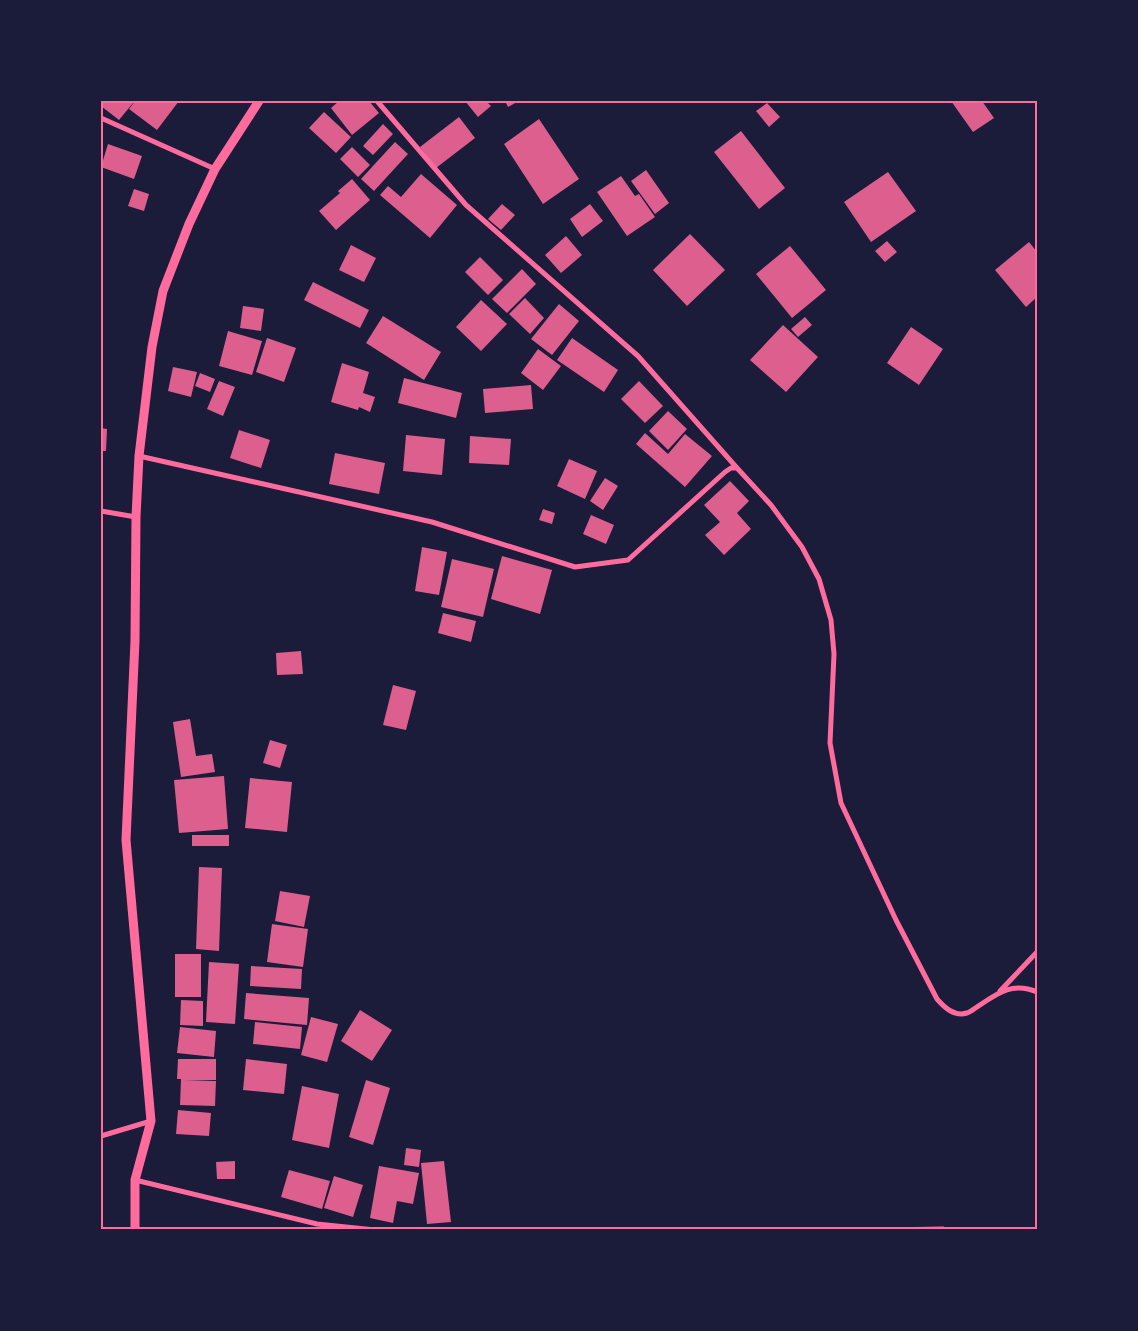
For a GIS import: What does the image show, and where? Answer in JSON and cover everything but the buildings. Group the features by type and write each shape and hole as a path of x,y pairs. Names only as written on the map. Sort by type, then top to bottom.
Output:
{"street":[{"path":"136,1230 135,1180 151,1121 126,840 135,641 136,517 139,456 152,347 164,291 189,224 215,169 259,101"},
{"path":"377,101 466,205 638,356 772,505 802,547 819,579 831,620 834,654 830,743 841,803 896,920 937,999 946,1008 957,1013 967,1013 1000,992 1012,988 1027,988 1037,992"},
{"path":"101,118 215,169"},
{"path":"139,456 432,522 575,566 628,560 725,472 731,468 737,468"},
{"path":"101,511 136,517"},
{"path":"1000,992 1037,952"},
{"path":"101,1136 151,1121"},
{"path":"135,1180 317,1224 375,1230"},
{"path":"887,1230 944,1229"}]}
